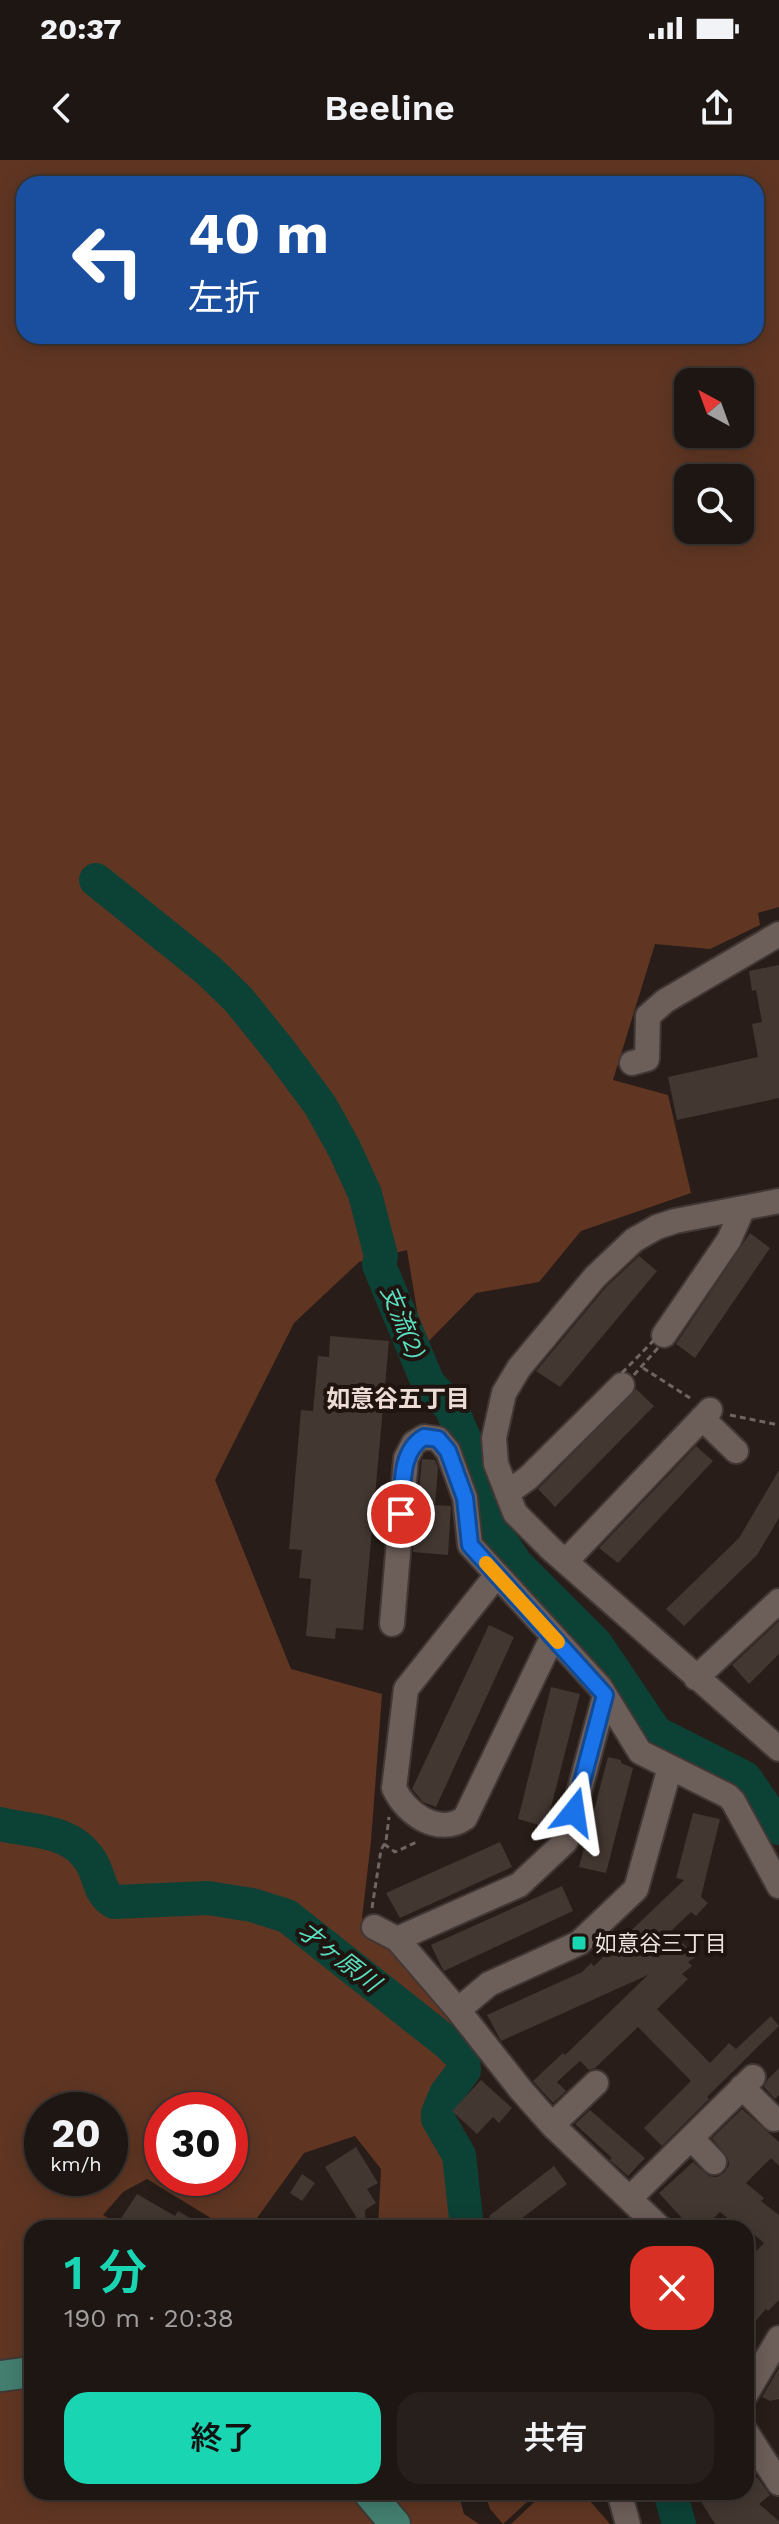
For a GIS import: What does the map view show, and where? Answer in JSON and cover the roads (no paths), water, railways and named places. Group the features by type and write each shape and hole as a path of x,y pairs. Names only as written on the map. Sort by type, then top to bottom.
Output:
{"main road":[{"path":"0,2376 24,2373"},
{"path":"375,2500 395,2524"}],"street":[{"path":"632,1063 647,1059 648,1016 665,1001 779,934"},
{"path":"774,1737 696,1678 515,1513 496,1464 494,1438 504,1393 527,1358 608,1263 634,1240 666,1224 779,1201"},
{"path":"664,1335 729,1240 743,1208"},
{"path":"507,1493 528,1478 622,1385"},
{"path":"566,1561 706,1414 736,1451"},
{"path":"392,1624 406,1458 414,1443 424,1437 438,1439 448,1451 465,1498 470,1545 605,1695 640,1752 733,1801 779,1886"},
{"path":"496,1576 406,1689 394,1788 410,1812 438,1825 457,1824 470,1811 553,1636"},
{"path":"696,1678 779,1601"},
{"path":"397,1939 519,1885 566,1841 605,1695"},
{"path":"458,2010 489,1984 579,1943 636,1889 670,1767"},
{"path":"374,1927 397,1939 552,2125 653,2220"},
{"path":"631,2197 748,2082 774,2119"},
{"path":"552,2125 596,2083"},
{"path":"691,2138 714,2162"},
{"path":"754,2380 779,2338"},
{"path":"754,2444 779,2483"},
{"path":"621,2500 628,2524"}],"waterway":[{"name":"支流(2)","path":"96,880 208,970 238,999 320,1105 365,1194 381,1256 379,1265 428,1383 451,1408 475,1463 496,1534 516,1564 596,1644 656,1733 745,1778 779,1828"},
{"name":"才ヶ原川","path":"0,1824 50,1833 72,1842 90,1860 105,1894 114,1902 208,1898 252,1905 287,1916 449,2044 463,2058 464,2070 446,2094 438,2119 459,2155 466,2220"},
{"name":"才ヶ原川","path":"672,2500 679,2524"}],"place":[{"name":"如意谷三丁目","path":"579,1943"}],"district":[{"name":"如意谷五丁目","path":"398,1399"}]}
